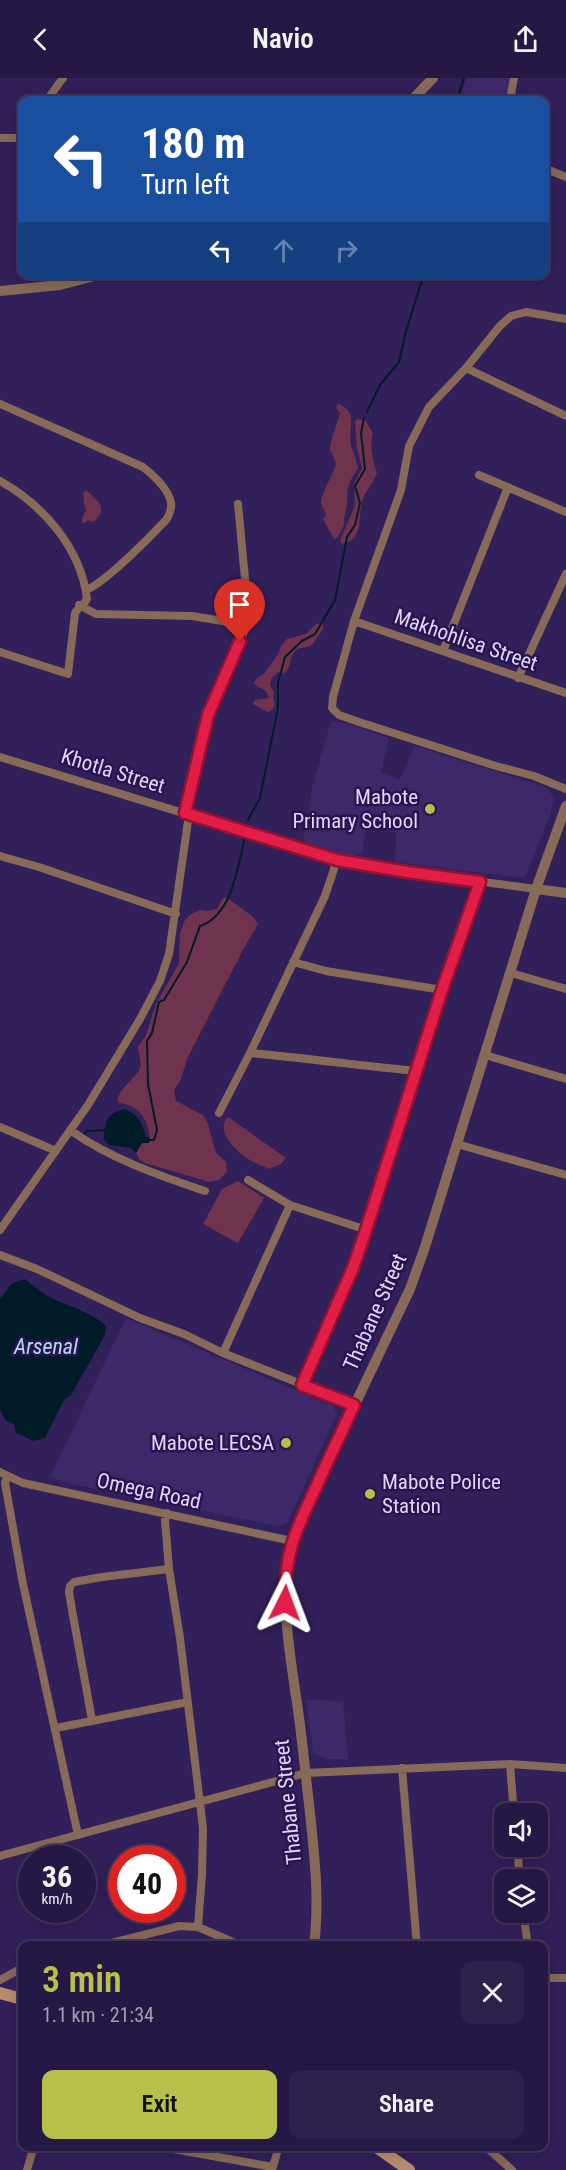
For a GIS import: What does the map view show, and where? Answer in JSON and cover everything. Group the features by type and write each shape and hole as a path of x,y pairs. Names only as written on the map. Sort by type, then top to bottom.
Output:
{"main road":[{"path":"0,1993 18,1998"},
{"path":"382,2151 409,2170"}],"street":[{"path":"50,96 63,78"},
{"path":"416,96 433,78"},
{"path":"511,96 514,78"},
{"path":"0,138 18,138"},
{"path":"549,170 566,177"},
{"path":"0,291 60,285 83,279"},
{"path":"566,320 526,312 511,316 429,407 409,446 400,490 354,621 332,708 334,712 359,722 534,776 566,789"},
{"path":"466,368 566,416"},
{"path":"0,404 143,467 154,475 168,494 171,503 167,519 122,563 92,588 86,590"},
{"path":"479,475 566,513"},
{"path":"0,482 14,489 50,519 72,555 86,590 87,599 79,605 75,613 68,674 0,652"},
{"path":"443,651 507,487"},
{"path":"0,1230 88,1105 140,1019 160,981 169,954 176,914 187,814 208,715 247,625 248,611 238,504"},
{"path":"518,678 566,574"},
{"path":"79,605 96,614 192,616 247,625"},
{"name":"Makhohlisa Street","path":"354,621 566,693"},
{"name":"Khotla Street","path":"0,757 337,860 407,872 566,893"},
{"name":"Thabane Street","path":"314,1941 316,1890 306,1773 285,1618 284,1587 292,1541 410,1289 458,1144 536,888 566,806"},
{"path":"0,856 176,914"},
{"path":"219,1113 324,896 337,860"},
{"path":"302,1385 353,1268 442,990 480,882"},
{"path":"293,962 326,971 442,990"},
{"path":"510,973 566,989"},
{"path":"250,1053 417,1071"},
{"path":"485,1055 566,1079"},
{"path":"0,1127 56,1150"},
{"path":"70,1130 81,1138 129,1161 205,1191"},
{"path":"458,1144 566,1175"},
{"path":"248,1180 291,1205 366,1230"},
{"path":"223,1353 291,1205"},
{"path":"0,1255 37,1269 140,1318 354,1405"},
{"path":"3,1474 23,1584 78,1835"},
{"name":"Omega Road","path":"3,1474 23,1483 292,1541"},
{"path":"166,1513 169,1569 203,1828 198,1927"},
{"path":"92,1720 69,1592 70,1586 74,1582 102,1577 169,1569"},
{"path":"56,1728 188,1702"},
{"path":"0,1856 306,1773 510,1764 566,1768"},
{"path":"510,1764 513,1803"},
{"path":"402,1768 417,1941"},
{"path":"525,1923 527,1941"},
{"path":"118,1941 179,1926 198,1927 230,1941"},
{"path":"0,1980 18,1970"},
{"path":"548,1978 566,1978"},
{"path":"27,2170 33,2151"},
{"path":"182,2151 273,2169 278,2151"},
{"path":"491,2151 512,2170"}],"shaded area":[{"path":"467,78 512,78 506,96 460,96"},
{"path":"338,404 345,407 351,416 350,439 358,468 349,485 344,525 338,537 334,539 323,519 326,515 321,502 336,465 330,449 340,413 336,408"},
{"path":"358,419 366,421 373,434 372,454 377,473 363,499 357,532 349,542 342,544 340,540 355,506 354,484 362,468 357,448 355,421"},
{"path":"86,490 98,501 101,513 93,522 88,520 83,524 82,519 86,510 83,493"},
{"path":"323,623 323,629 311,646 296,650 287,671 278,672 272,678 270,685 274,693 273,709 268,712 253,704 255,700 269,698 266,691 254,683 264,674 287,639 306,634 316,624"},
{"name":"Mabote Primary School","path":"331,721 350,724 389,738 381,773 400,779 415,746 548,788 554,799 549,819 524,878 395,862 396,833 366,827 362,855 357,854 355,857 303,842 313,784"},
{"path":"226,897 252,916 258,924 188,1057 180,1081 174,1090 176,1101 203,1115 208,1124 216,1153 226,1162 227,1172 219,1180 209,1182 140,1160 136,1153 142,1143 150,1137 147,1124 137,1110 132,1106 119,1103 117,1099 141,1065 138,1047 146,1035 156,1004 179,963 180,934 185,920 200,910 217,909 222,899"},
{"path":"228,1117 286,1158 281,1164 269,1169 245,1157 226,1135 224,1123"},
{"path":"238,1181 264,1198 238,1243 203,1224 222,1189"},
{"path":"126,1318 333,1406 337,1414 288,1522 279,1526 132,1497 50,1477"},
{"path":"306,1700 343,1701 348,1759 327,1759 313,1753"}],"water":[{"path":"124,1109 136,1116 146,1137 150,1137 149,1143 142,1143 136,1153 131,1148 109,1145 104,1139 107,1120"},
{"name":"Arsenal","path":"25,1279 48,1296 89,1314 106,1326 105,1335 71,1395 64,1400 45,1438 34,1441 16,1433 14,1424 5,1420 0,1409 0,1299 11,1284"}],"waterway":[{"path":"458,96 464,78"},
{"path":"367,412 380,385 399,362 422,279"},
{"path":"248,820 260,798 278,708 278,683 285,657 302,641 315,634 335,600 347,537 355,525 360,503 355,486 365,469 361,433 364,418"},
{"path":"149,1140 154,1140 157,1130 148,1084 147,1041 152,1033 159,1002 164,1000 187,962 200,926 220,912 226,901 232,889 245,837"},
{"path":"84,1135 87,1131 106,1130"}],"place":[{"name":"Mabote Primary School","path":"430,809"},
{"name":"Mabote LECSA","path":"286,1443"},
{"name":"Mabote Police Station","path":"370,1494"}],"route":[{"path":"240,641 208,715 185,813 337,860 480,882 442,990 353,1268 302,1385 354,1405 297,1526 288,1555 284,1587 285,1603"}]}
